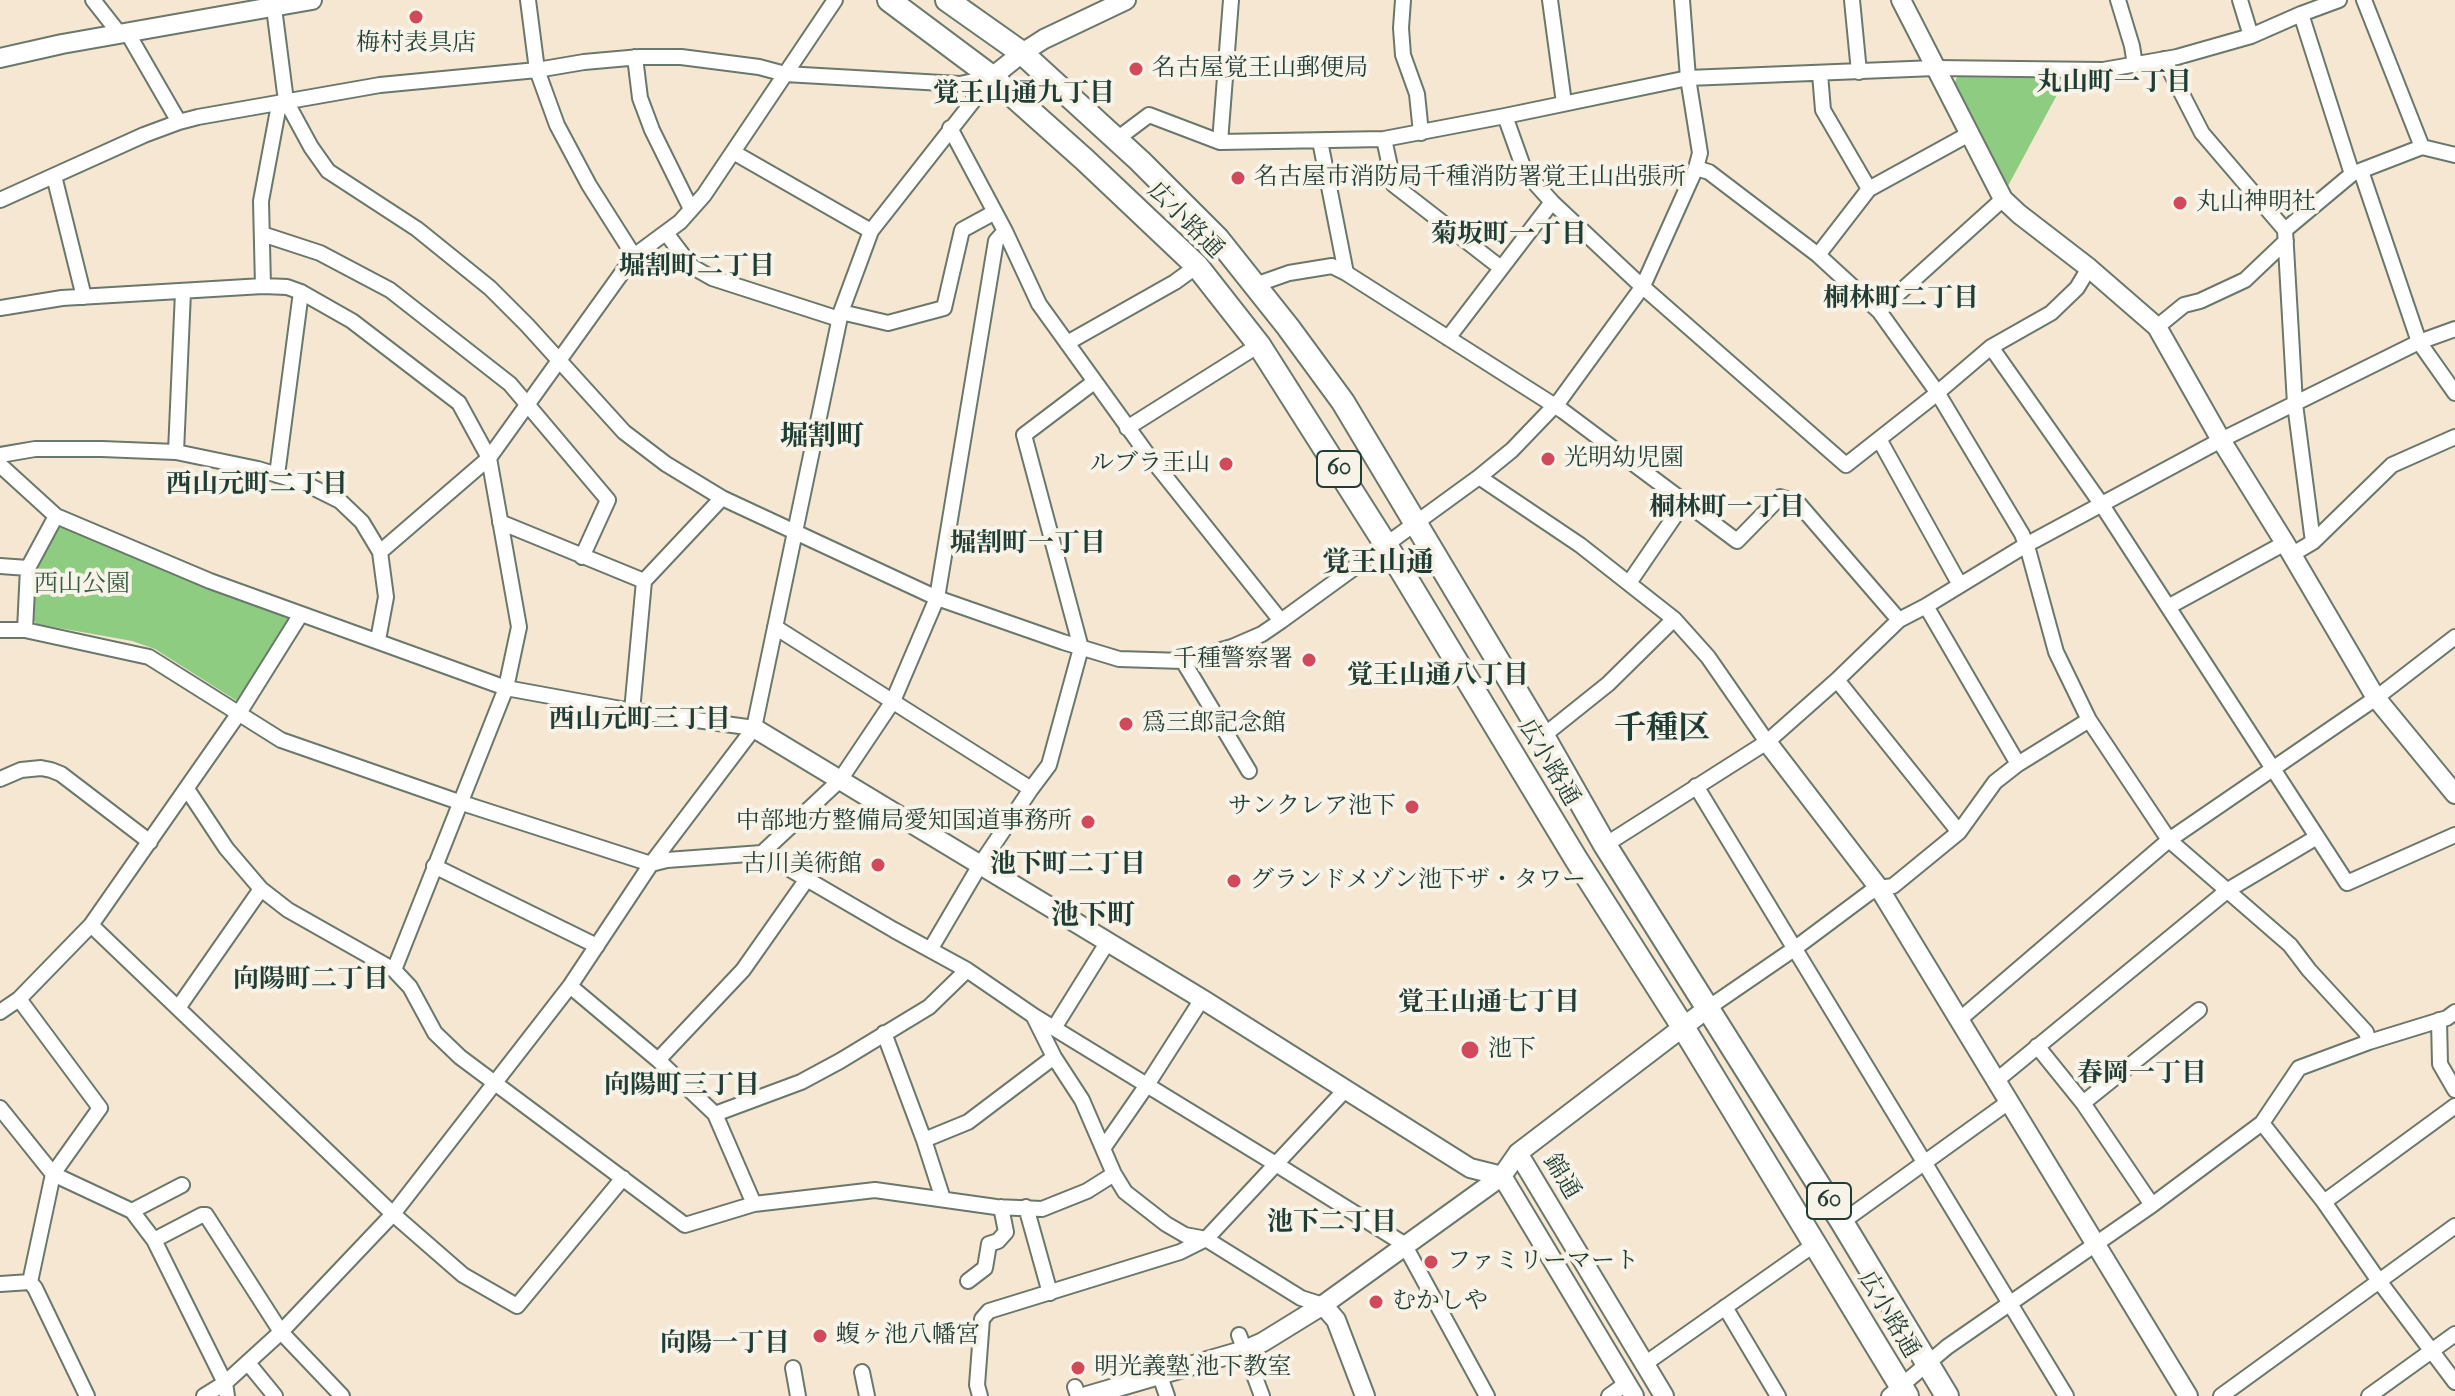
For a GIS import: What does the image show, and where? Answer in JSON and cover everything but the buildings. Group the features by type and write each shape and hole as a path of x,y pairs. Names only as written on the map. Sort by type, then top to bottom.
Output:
{"main road":[{"name":"広小路通","path":"889,0 992,77 1085,160 1197,266 1259,345 1683,1027 1815,1244 1899,1393"},
{"name":"広小路通","path":"947,0 968,7 1022,53 1117,139 1218,239 1343,402 1605,845 1842,1222 1947,1396"}],"street":[{"path":"93,0 123,32 179,122"},
{"path":"1,54 273,3 312,0"},
{"path":"528,0 537,70 557,125 589,185 634,256"},
{"path":"380,552 489,458 634,256 666,233 704,195 835,0"},
{"path":"204,1396 226,1390 248,1363 393,1214 570,986 651,864 754,728 840,315 871,231 992,77 1044,39 1126,0"},
{"path":"1220,142 1231,0"},
{"path":"1403,0 1403,55 1417,94 1421,133"},
{"path":"1550,0 1564,103"},
{"path":"273,3 286,101 328,171 417,229 490,288 624,432 666,464 722,498 937,598 1119,659 1183,661 1232,647 1262,634 1281,621 1479,477 1512,450 1553,406 1643,286 1696,168 1700,153 1688,78 1682,0"},
{"path":"1852,0 1859,72"},
{"path":"1901,0 2003,199 2157,327 2376,698 2455,794"},
{"path":"2118,0 2135,65"},
{"path":"2240,0 2251,36"},
{"path":"1117,139 1149,115 1220,142 1384,139 1688,78 1935,68 2103,70 2164,59 2251,36 2339,0"},
{"path":"2364,0 2422,147"},
{"path":"2301,14 2419,342 2455,393"},
{"path":"635,57 640,98 652,130 691,209"},
{"path":"0,200 179,122 380,85 635,57 681,57 759,67 785,74 960,84 992,77"},
{"path":"2164,59 2202,133 2286,236 2295,404 2313,542"},
{"path":"1820,74 1823,110 1869,189"},
{"path":"263,286 261,201 278,110 286,101"},
{"path":"1505,116 1525,172 1552,202 1846,465 1991,347 2051,313 2077,288 2089,268"},
{"path":"950,128 1005,231 1039,304 1127,428 1281,621"},
{"path":"1818,255 1869,189 1969,134"},
{"path":"1384,139 1394,185 1501,268"},
{"path":"1320,141 1346,273"},
{"path":"2157,327 2184,305 2245,280 2286,236 2357,172 2422,147 2455,155"},
{"path":"733,152 871,231"},
{"path":"1696,168 1709,172 1818,255 1879,311 1937,392 2022,534 2056,652 2089,720 2169,840 2290,945 2366,1032 2369,1042"},
{"path":"54,176 84,297"},
{"path":"1879,311 2003,199"},
{"path":"1448,338 1552,202"},
{"path":"666,233 691,266 712,278 840,315 888,323 944,308 962,230 995,212"},
{"path":"762,853 840,780 893,701 937,598 996,241 1005,231"},
{"path":"262,234 320,253 390,290 510,384 608,500 582,557"},
{"path":"1067,343 1175,282 1197,266"},
{"path":"1255,285 1289,273 1332,266 1346,273 1563,411 1737,541 1780,497 1798,503 1899,620"},
{"path":"0,308 84,297 287,287 352,321 459,403 489,458 519,627 506,688 394,970"},
{"path":"176,452 183,292"},
{"path":"277,475 301,292"},
{"path":"1605,845 1767,742 1899,620 2026,545 2221,440 2419,342 2455,329"},
{"path":"1127,428 1259,345"},
{"path":"1991,347 2102,505 2347,883 2455,835"},
{"path":"930,950 980,865 1049,765 1081,648 1024,435 1094,382"},
{"path":"2168,607 2288,549 2313,542 2392,465 2455,437"},
{"path":"1879,439 1960,585"},
{"path":"0,455 49,449 176,452 304,483 340,501 362,522 380,552 386,597 378,640"},
{"path":"0,465 56,516 210,581 506,688 632,711 754,728 1202,999 1470,1168 1502,1176"},
{"path":"1479,477 1580,545 1629,583 1674,619 1708,657 1767,742 1879,888 2188,1396"},
{"path":"632,711 644,581 722,498"},
{"path":"1629,583 1685,501"},
{"path":"25,630 28,568 56,516"},
{"path":"500,522 644,581"},
{"path":"0,566 28,568"},
{"path":"1926,606 2018,764"},
{"path":"87,1396 30,1282 53,1174 100,1108 6,1004 91,925 239,713 301,614"},
{"path":"1543,736 1608,684 1674,619"},
{"path":"775,627 1031,789"},
{"path":"0,630 25,630 149,657 281,740 651,864 667,860 762,853 967,970 1034,1016 1404,1244 1487,1396"},
{"path":"1959,1020 2169,840 2376,698 2455,637"},
{"path":"1183,661 1249,771"},
{"path":"1837,680 1959,832"},
{"path":"1080,1393 1160,1376 1242,1343 1263,1342 1323,1305 1502,1176 1518,1153 1708,1008 1869,893 1893,886 1959,832 1995,782 2089,720"},
{"path":"0,779 21,770 41,768 61,774 150,842"},
{"path":"1696,786 2066,1396"},
{"path":"187,789 226,848 261,889 288,910 394,970 410,987 435,1033 460,1057 685,1225 754,1204 875,1190 1001,1207 1042,1209 1066,1201 1114,1174"},
{"path":"1997,1080 2228,890 2317,837"},
{"path":"434,866 597,946"},
{"path":"658,1060 743,970 807,879"},
{"path":"178,1008 261,889"},
{"path":"91,925 393,1214 463,1275 517,1306 623,1178"},
{"path":"1054,1028 1107,943"},
{"path":"715,1114 801,1082 929,1007 967,970"},
{"path":"570,986 658,1060 715,1114 754,1204"},
{"path":"1104,1147 1202,999"},
{"path":"2083,1103 2199,1010"},
{"path":"1899,1393 1947,1347 2152,1205 2262,1123 2299,1068 2447,1018 2455,1012"},
{"path":"1034,1016 1054,1057 1082,1100 1125,1192 1185,1235 1206,1239 1301,1298 1323,1305 1336,1320 1365,1396"},
{"path":"2439,1020 2440,1064 2455,1090"},
{"path":"884,1033 943,1199"},
{"path":"2037,1046 2083,1103 2152,1205"},
{"path":"924,1140 968,1122 1054,1057"},
{"path":"980,1396 977,1385 982,1319 989,1311 1180,1252 1206,1239 1346,1089"},
{"path":"1842,1222 2010,1101"},
{"path":"2324,1202 2455,1106"},
{"path":"0,1108 53,1174 132,1211 154,1240 226,1390"},
{"path":"2262,1123 2324,1202 2455,1382"},
{"name":"錦通","path":"1470,1168 1518,1153 1664,1396"},
{"path":"1470,1168 1474,1196"},
{"name":"錦通","path":"1502,1176 1630,1390"},
{"path":"132,1211 182,1185"},
{"path":"968,1281 985,1268 989,1244 998,1241 1006,1232 1001,1207"},
{"path":"1026,1207 1050,1293"},
{"path":"154,1240 206,1215 281,1332 342,1396"},
{"path":"2221,1396 2455,1226"},
{"path":"1646,1363 1815,1244"},
{"path":"0,1284 30,1282"},
{"path":"1725,1307 1778,1396"},
{"path":"2369,1396 2455,1334"},
{"path":"1242,1343 1262,1396"},
{"path":"248,1363 275,1396"},
{"path":"793,1368 798,1396"},
{"path":"862,1372 867,1396"},
{"path":"1160,1376 1167,1396"},
{"path":"1609,1396 1630,1390"}],"green space":[{"path":"1957,77 2066,78 2008,186 1955,82"},
{"name":"西山公園","path":"62,527 288,616 289,623 241,700 237,701 155,649 132,641 37,624 30,617 34,571 55,530"}],"place":[{"name":"梅村表具店","path":"416,17"},
{"name":"名古屋覚王山郵便局","path":"1136,69"},
{"name":"名古屋市消防局千種消防署覚王山出張所","path":"1238,178"},
{"name":"丸山神明社","path":"2180,203"},
{"name":"光明幼児園","path":"1548,459"},
{"name":"ルブラ王山","path":"1226,464"},
{"name":"千種警察署","path":"1309,660"},
{"name":"爲三郎記念館","path":"1126,724"},
{"name":"サンクレア池下","path":"1412,807"},
{"name":"中部地方整備局愛知国道事務所","path":"1088,822"},
{"name":"古川美術館","path":"878,865"},
{"name":"グランドメゾン池下ザ・タワー","path":"1234,881"},
{"name":"池下","path":"1470,1050"},
{"name":"ファミリーマート","path":"1431,1262"},
{"name":"むかしや","path":"1376,1302"},
{"name":"蝮ヶ池八幡宮","path":"820,1336"},
{"name":"明光義塾 池下教室","path":"1078,1368"}],"district":[{"name":"丸山町一丁目","path":"2114,84"},
{"name":"覚王山通九丁目","path":"1024,95"},
{"name":"菊坂町一丁目","path":"1509,236"},
{"name":"堀割町二丁目","path":"697,268"},
{"name":"桐林町二丁目","path":"1901,300"},
{"name":"堀割町","path":"822,438"},
{"name":"西山元町二丁目","path":"257,486"},
{"name":"桐林町一丁目","path":"1727,509"},
{"name":"堀割町一丁目","path":"1028,545"},
{"name":"覚王山通","path":"1378,564"},
{"name":"覚王山通八丁目","path":"1438,677"},
{"name":"西山元町三丁目","path":"640,721"},
{"name":"千種区","path":"1662,730"},
{"name":"池下町二丁目","path":"1068,866"},
{"name":"池下町","path":"1093,917"},
{"name":"向陽町二丁目","path":"311,981"},
{"name":"覚王山通七丁目","path":"1489,1004"},
{"name":"春岡一丁目","path":"2142,1075"},
{"name":"向陽町三丁目","path":"682,1087"},
{"name":"池下二丁目","path":"1332,1224"},
{"name":"向陽一丁目","path":"725,1345"}]}
